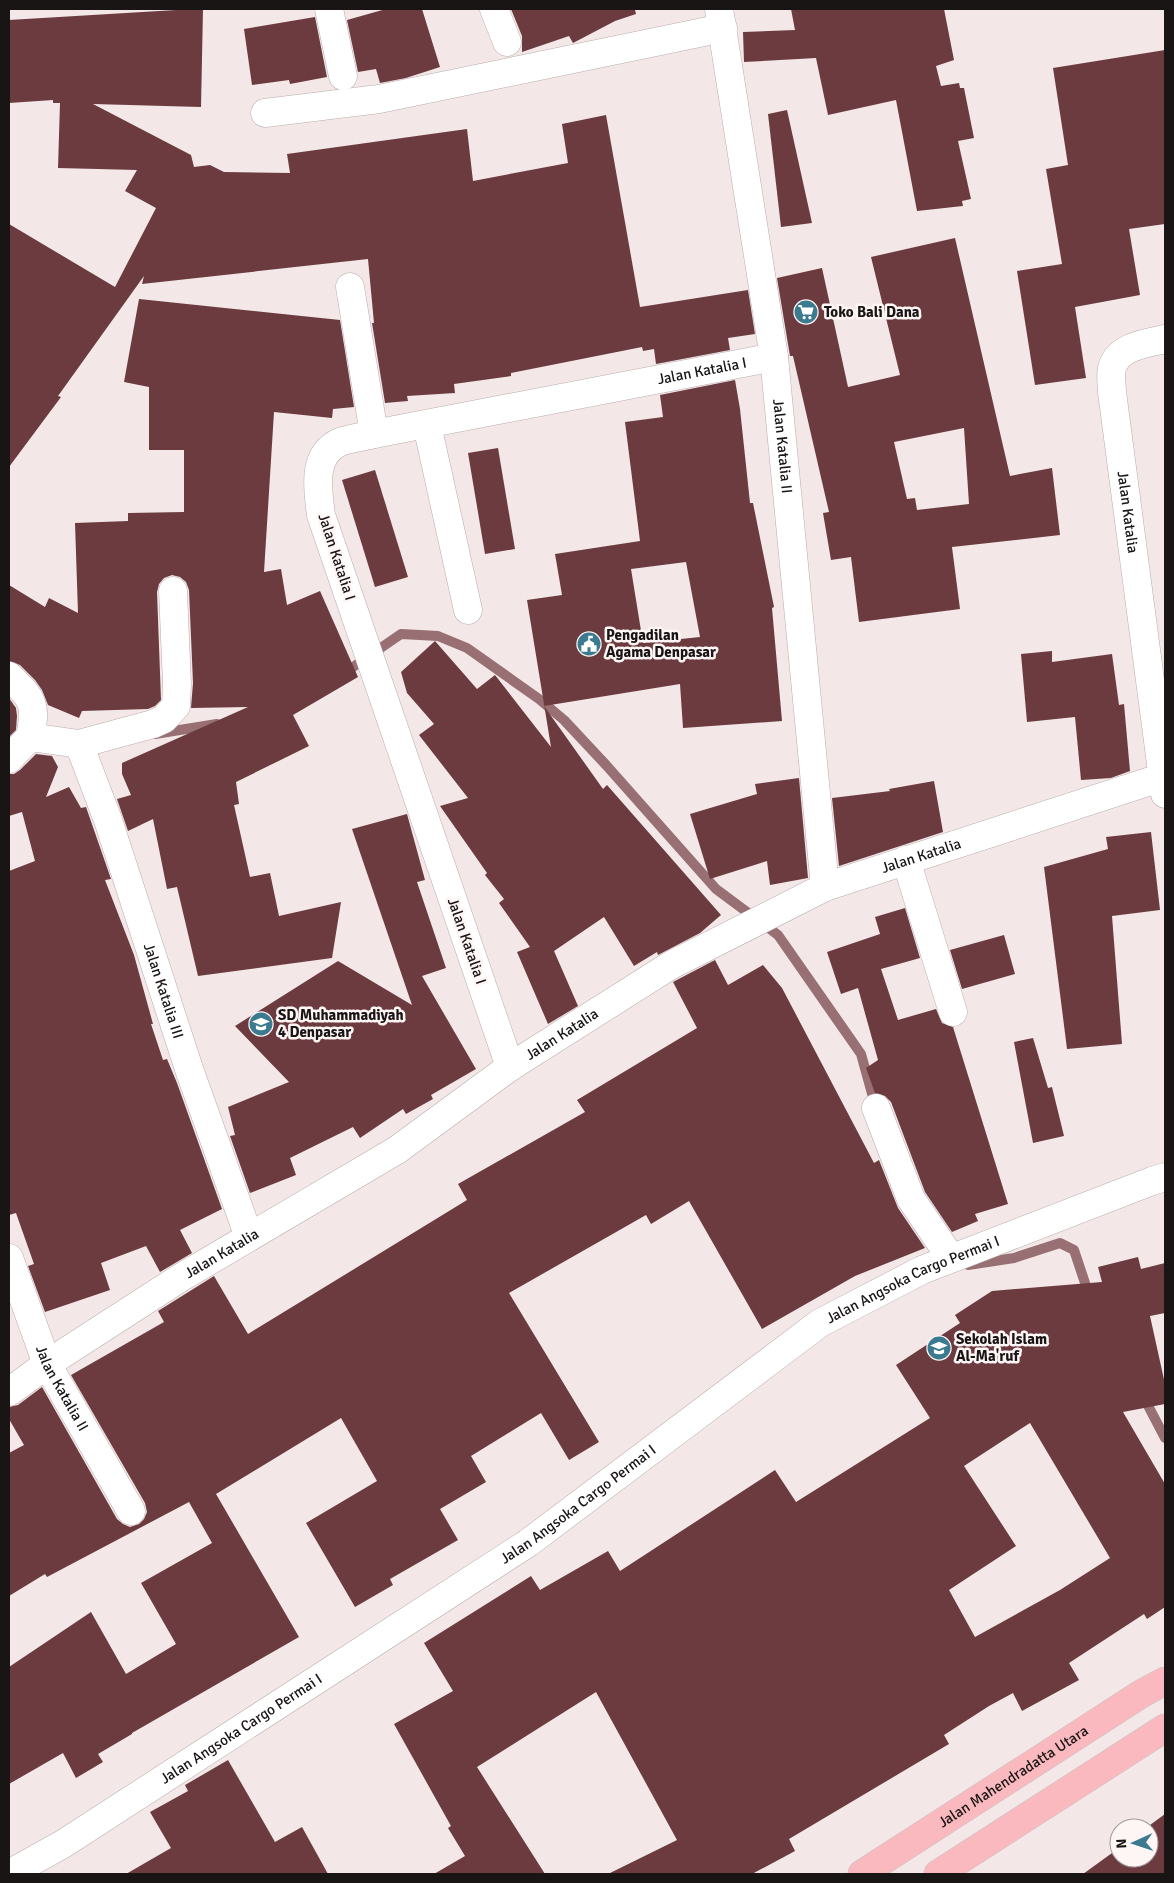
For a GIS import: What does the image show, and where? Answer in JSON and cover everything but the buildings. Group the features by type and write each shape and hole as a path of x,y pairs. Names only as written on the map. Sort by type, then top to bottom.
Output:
{"highway":[{"name":"Jalan Mahendradatta Utara","path":"862,1874 1165,1680"},
{"path":"938,1874 1165,1728"}],"street":[{"path":"329,9 343,76"},
{"path":"494,9 506,42"},
{"path":"265,113 372,100 721,18"},
{"name":"Jalan Katalia II","path":"721,18 774,357 825,887"},
{"path":"350,287 374,434"},
{"name":"Jalan Katalia","path":"9,1392 47,1364 180,1278 397,1150 510,1068 671,965 825,887 906,860 1164,785 1112,392 1112,368 1120,356 1133,346 1165,339"},
{"name":"Jalan Katalia I","path":"510,1068 321,515 317,478 324,455 339,442 374,434 774,357"},
{"path":"427,425 468,610"},
{"path":"30,737 79,744 153,724 164,719 176,706 177,684 173,591"},
{"path":"9,676 26,692 33,707 34,718 30,737 9,758"},
{"name":"Jalan Katalia III","path":"79,744 108,820 189,1069 249,1237"},
{"path":"906,860 953,1012"},
{"path":"876,1108 911,1199 951,1258"},
{"name":"Jalan Angsoka Cargo Permai I","path":"9,1874 63,1844 528,1542 820,1323 922,1270 1165,1177"},
{"name":"Jalan Katalia II","path":"9,1258 47,1364 132,1511"}],"waterway":[{"path":"343,674 401,634 438,636 467,648 539,699 564,720 606,765 716,889 778,935 861,1054 876,1108"},
{"path":"155,734 217,724"},
{"path":"965,1262 968,1265 1014,1258 1060,1243 1074,1250 1089,1295"},
{"path":"1143,1396 1165,1438"}],"place":[{"name":"Toko Bali Dana","path":"806,312"},
{"name":"Pengadilan Agama Denpasar","path":"589,644"},
{"name":"SD Muhammadiyah 4 Denpasar","path":"261,1024"},
{"name":"Sekolah Islam Al-Ma'ruf","path":"939,1348"}]}
